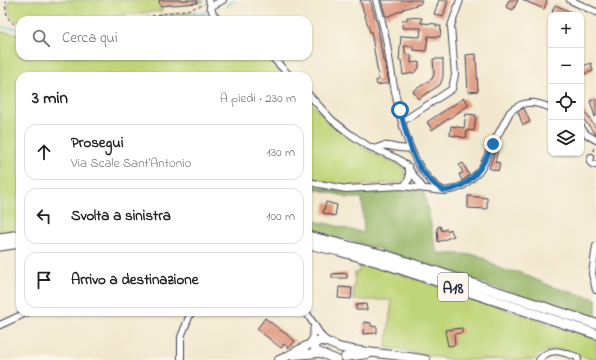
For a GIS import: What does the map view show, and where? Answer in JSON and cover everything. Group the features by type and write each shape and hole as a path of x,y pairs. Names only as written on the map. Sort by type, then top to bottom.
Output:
{"highway":[{"path":"0,238 16,236"},
{"name":"A18","path":"312,237 385,255 596,324"},
{"path":"0,246 16,244"},
{"name":"A18","path":"312,245 375,261 596,334"}],"main road":[{"path":"279,360 291,355 313,341 321,340 343,348 426,360"},
{"path":"313,341 316,351 319,353"},
{"path":"342,359 346,354 343,348"},
{"path":"291,355 319,353 342,359 381,353"}],"street":[{"path":"215,16 213,14 209,3 223,0"},
{"path":"376,0 386,36 392,74 410,148 418,165 435,187 444,191 455,189 464,185 478,173 510,112 516,107 531,102 548,107"},
{"path":"403,121 449,92 453,86 455,75 451,26 460,0"},
{"path":"570,0 596,12"},
{"path":"275,60 286,72"},
{"path":"312,98 340,126 368,146 398,159 409,167 423,188"},
{"path":"584,131 596,141"},
{"path":"376,149 385,145 402,150 410,148"},
{"path":"591,157 590,162 596,165"},
{"path":"404,186 409,179 409,167"},
{"path":"312,183 346,189 404,186 423,188 435,187"},
{"path":"596,246 592,274 596,290"},
{"path":"0,325 19,316"},
{"path":"181,360 181,337 190,316"},
{"path":"309,316 322,337 328,342"},
{"path":"313,341 314,324"},
{"path":"541,358 550,352 555,351 578,358"}],"path":[{"path":"6,0 8,20 16,25"},
{"path":"151,16 191,9 209,3"},
{"path":"591,157 596,141"}],"green space":[{"path":"9,0 203,0 203,2 161,6 162,11 115,16 16,16 16,21 11,17 8,8"},
{"path":"195,12 196,16 159,16"},
{"path":"207,14 209,16 196,16"},
{"path":"0,32 16,34 16,60 269,60 281,72 16,72 16,231 0,233"},
{"path":"312,104 335,126 357,144 404,168 405,176 401,182 347,186 312,180"},
{"path":"312,186 342,191 404,188 424,192 437,253 478,255 503,270 518,272 553,287 596,299 596,320 362,244 312,232 312,220 364,233 362,198 346,198 345,196 312,189"},
{"path":"360,262 596,339 596,360 556,350 541,354 534,360 452,360 399,349 386,348 392,300 353,300 355,273 359,272"}],"building":[{"path":"159,0 197,0 197,3 160,6"},
{"path":"360,0 370,0 378,27 383,61 385,61 389,83 377,85 376,80 379,80 371,31 370,32"},
{"path":"381,0 422,0 420,4 403,9 386,17"},
{"path":"439,0 448,0 443,17 434,14"},
{"path":"509,0 518,0 513,10 506,7"},
{"path":"523,0 545,0 547,1 544,9"},
{"path":"555,5 571,12 552,12"},
{"path":"407,17 422,18 421,23 436,24 436,26 441,26 440,37 428,36 426,51 413,50 413,46 404,46 406,55 411,55 411,63 419,62 419,68 414,73 403,75 401,60 399,61 401,36 420,37 421,28 402,28 403,20 407,20"},
{"path":"476,54 478,91 468,92 466,55"},
{"path":"433,59 443,59 443,77 440,85 418,99 413,91 432,79 434,74"},
{"path":"591,63 593,71 584,74 584,66"},
{"path":"464,98 469,105 432,130 427,122"},
{"path":"596,99 596,117 595,117 590,101"},
{"path":"524,108 530,122 523,125 518,112"},
{"path":"584,110 596,128 596,135 584,120"},
{"path":"466,114 476,115 474,131 467,130 466,138 450,135 451,126 464,128"},
{"path":"496,149 498,150 495,162 500,163 498,171 489,168"},
{"path":"463,163 469,175 462,181 459,174 463,173 459,165"},
{"path":"468,196 487,198 487,209 468,208"},
{"path":"326,202 337,205 335,216 323,213"},
{"path":"440,226 442,231 447,229 448,231 450,229 454,236 438,242 437,228"},
{"path":"347,273 347,278 332,278 332,274"},
{"path":"339,287 352,288 351,299 338,298"},
{"path":"366,304 367,310 356,310 356,305"},
{"path":"265,318 295,341 289,348 284,344 281,348 257,329"},
{"path":"364,322 371,323 371,326 377,327 377,333 363,334"},
{"path":"462,328 462,333 454,334 455,345 448,346 445,330"}],"waterway":[{"path":"227,6 235,0"},
{"path":"182,16 205,12"},
{"path":"0,27 16,29"}],"route":[{"path":"400,110 412,154 424,174 438,188 444,191 455,189 471,180 483,166 493,144"}]}
